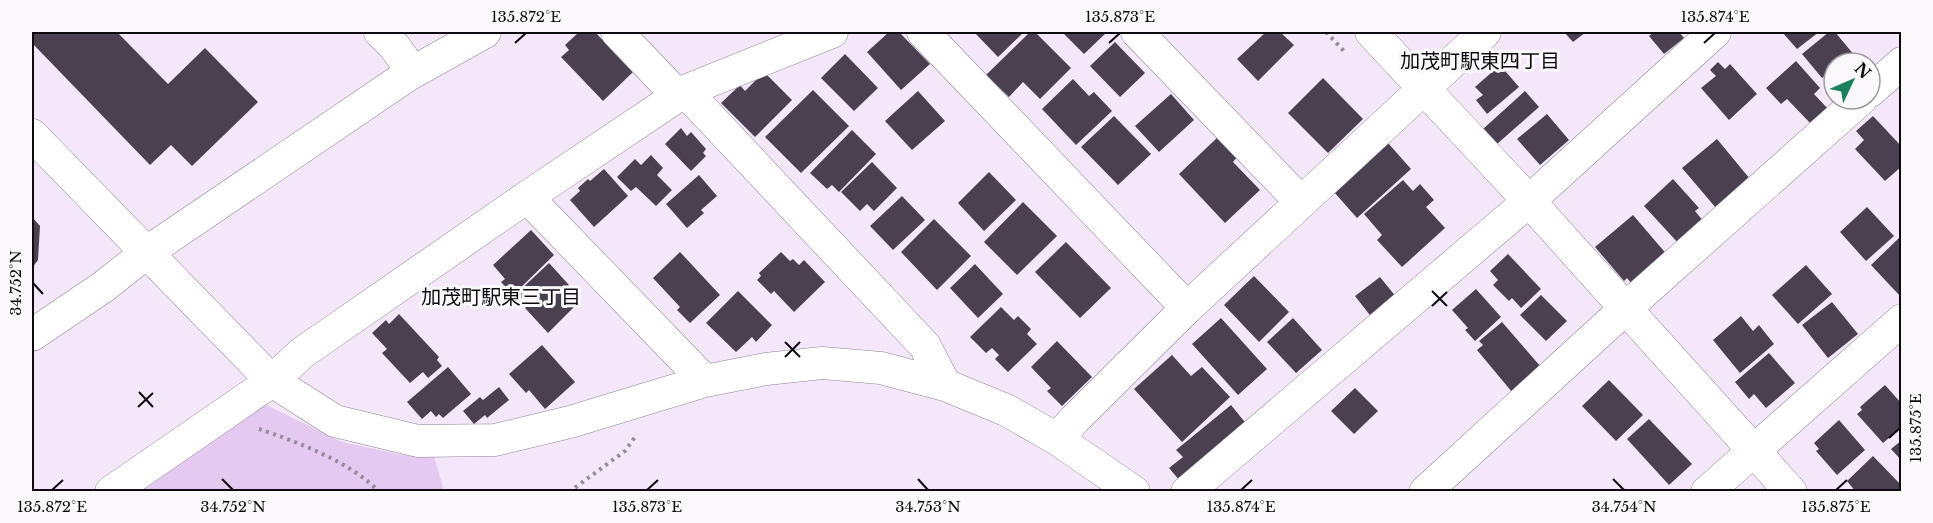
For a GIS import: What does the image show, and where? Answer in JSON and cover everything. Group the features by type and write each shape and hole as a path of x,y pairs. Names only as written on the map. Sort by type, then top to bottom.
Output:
{"street":[{"path":"380,32 394,46 413,72"},
{"path":"413,72 454,32"},
{"path":"32,335 104,287 146,253 413,72 485,32"},
{"path":"617,32 681,94 925,346 945,385"},
{"path":"111,492 272,381 302,353 681,94 832,32"},
{"path":"923,32 1187,308"},
{"path":"1137,32 1301,202"},
{"path":"1371,32 1529,201 1791,492"},
{"path":"1057,439 1187,308 1485,32"},
{"path":"1187,492 1529,201 1715,32"},
{"path":"1882,80 1902,63"},
{"path":"1425,492 1626,308 1848,111"},
{"path":"32,135 272,381 335,422 418,441 495,440 570,422 705,381 766,369 822,363 881,368 945,385 1006,410 1057,439 1134,492"},
{"path":"528,197 705,381"},
{"path":"1707,492 1902,320"}],"path":[{"path":"569,492 625,451 643,427"},
{"path":"259,429 295,441 322,454 349,469 379,492"}],"shaded area":[{"path":"258,401 342,442 403,455 434,456 444,491 126,492"}],"building":[{"path":"32,32 117,32 168,84 205,48 258,102 192,166 171,145 150,165 32,43"},
{"path":"579,32 595,32 633,72 603,101 561,57 569,50 565,45"},
{"path":"889,32 899,32 930,64 901,90 867,52"},
{"path":"974,32 1024,32 998,57"},
{"path":"1030,32 1035,32 1071,68 1040,99 1023,82 1009,97 986,75"},
{"path":"1062,32 1107,32 1084,54"},
{"path":"1266,32 1280,32 1294,45 1258,81 1237,59"},
{"path":"1564,32 1586,32 1573,42"},
{"path":"1654,32 1679,32 1684,38 1664,54 1649,36"},
{"path":"1782,32 1819,32 1797,49"},
{"path":"1829,32 1835,32 1851,51 1822,51 1822,78 1802,54"},
{"path":"1115,42 1145,73 1120,97 1090,66"},
{"path":"845,54 878,88 854,111 821,78"},
{"path":"1796,61 1820,88 1814,94 1822,103 1822,111 1826,111 1811,124 1787,99 1781,104 1766,88"},
{"path":"1718,62 1725,69 1730,64 1757,94 1729,120 1701,88 1716,76 1710,70"},
{"path":"1500,65 1519,87 1487,114 1476,100 1483,95 1475,87"},
{"path":"764,72 792,100 755,137 721,103 740,85 745,91"},
{"path":"1323,78 1363,119 1328,153 1288,113"},
{"path":"1073,79 1089,96 1094,92 1112,111 1076,145 1042,109"},
{"path":"813,90 849,126 801,173 765,137"},
{"path":"918,91 945,121 912,150 885,121"},
{"path":"1525,91 1539,107 1497,144 1483,129"},
{"path":"1171,94 1194,120 1159,152 1135,126"},
{"path":"1547,114 1569,140 1540,165 1517,139"},
{"path":"1114,116 1151,154 1118,185 1081,147"},
{"path":"1873,116 1902,147 1902,166 1885,181 1855,149 1864,140 1856,131"},
{"path":"681,128 687,136 691,132 706,149 703,153 706,156 691,171 665,144"},
{"path":"852,130 876,154 839,192 832,185 827,189 810,173"},
{"path":"1219,136 1238,156 1233,162 1260,190 1225,223 1179,174"},
{"path":"1717,139 1750,179 1716,208 1682,168"},
{"path":"1388,143 1411,169 1357,218 1334,192"},
{"path":"651,155 663,168 657,175 672,190 656,206 636,187 631,191 617,177 635,159 641,165"},
{"path":"872,162 897,188 874,211 867,204 860,211 841,192"},
{"path":"604,169 628,196 594,227 570,200 580,191 578,188"},
{"path":"989,172 1016,200 984,231 958,203"},
{"path":"699,175 717,196 701,210 704,213 687,228 666,204"},
{"path":"1673,179 1699,208 1695,211 1704,222 1680,245 1644,206"},
{"path":"1403,180 1413,191 1420,184 1434,200 1426,207 1445,228 1402,267 1377,240 1382,235 1364,214"},
{"path":"902,196 925,220 893,250 870,226"},
{"path":"1023,202 1057,236 1017,275 984,242"},
{"path":"1867,207 1894,236 1866,261 1840,232"},
{"path":"1633,215 1669,257 1632,284 1627,278 1624,281 1595,247"},
{"path":"32,217 40,226 38,260 32,268"},
{"path":"934,219 971,256 937,290 901,252"},
{"path":"531,230 554,255 513,295 501,282 505,279 493,265"},
{"path":"1899,238 1902,240 1902,294 1900,296 1871,265"},
{"path":"1066,242 1111,288 1080,318 1035,272"},
{"path":"680,252 720,295 690,323 677,310 680,307 653,278"},
{"path":"781,252 790,261 793,259 799,265 804,260 825,282 794,312 774,291 771,294 757,280 761,276 759,273"},
{"path":"1508,254 1541,289 1521,308 1512,298 1509,301 1493,285 1498,280 1490,271"},
{"path":"549,263 569,285 566,287 580,301 548,333 525,308 528,305 517,293"},
{"path":"975,264 1003,294 978,318 950,288"},
{"path":"1806,265 1832,294 1798,324 1772,295"},
{"path":"1254,276 1289,312 1259,342 1224,305"},
{"path":"1380,277 1401,303 1376,323 1355,296"},
{"path":"1476,289 1501,317 1475,341 1465,330 1468,328 1452,310"},
{"path":"738,291 772,325 756,342 752,337 736,352 706,323"},
{"path":"1541,295 1567,321 1546,341 1520,315"},
{"path":"1832,302 1858,334 1828,358 1802,325"},
{"path":"1001,307 1014,320 1018,316 1031,329 1027,334 1037,344 1008,372 995,359 999,355 992,348 986,353 970,337"},
{"path":"399,314 439,357 437,360 442,366 428,378 423,372 410,383 382,353 387,349 372,333 386,320 389,324"},
{"path":"1741,316 1753,331 1759,325 1774,344 1740,373 1713,340"},
{"path":"1221,318 1267,369 1238,395 1192,344"},
{"path":"1293,318 1322,350 1296,373 1267,342"},
{"path":"1502,322 1541,367 1512,392 1477,350 1483,345 1479,341"},
{"path":"1057,341 1092,377 1062,406 1047,391 1051,388 1031,367"},
{"path":"542,345 575,382 545,409 529,390 526,393 509,374"},
{"path":"1769,353 1795,383 1766,408 1754,394 1749,399 1735,382"},
{"path":"1172,355 1191,376 1202,367 1230,397 1182,442 1134,389"},
{"path":"448,367 471,394 443,418 439,414 436,417 431,411 422,419 407,402"},
{"path":"1609,380 1643,415 1616,441 1582,406"},
{"path":"1885,385 1902,404 1902,427 1883,443 1857,414 1862,410 1860,407"},
{"path":"499,387 509,400 487,418 485,415 474,424 463,411 480,397 483,400"},
{"path":"1355,388 1378,411 1354,434 1331,411"},
{"path":"1231,405 1248,426 1180,481 1169,468 1183,457 1176,450"},
{"path":"1649,419 1692,464 1669,485 1627,439"},
{"path":"1839,420 1865,450 1837,475 1816,451 1819,449 1814,443"},
{"path":"1902,440 1902,461 1891,449"},
{"path":"1873,456 1902,486 1902,492 1856,492 1847,481"}],"district":[{"name":"加茂町駅東四丁目","path":"1480,61"},
{"name":"加茂町駅東三丁目","path":"501,297"}]}
